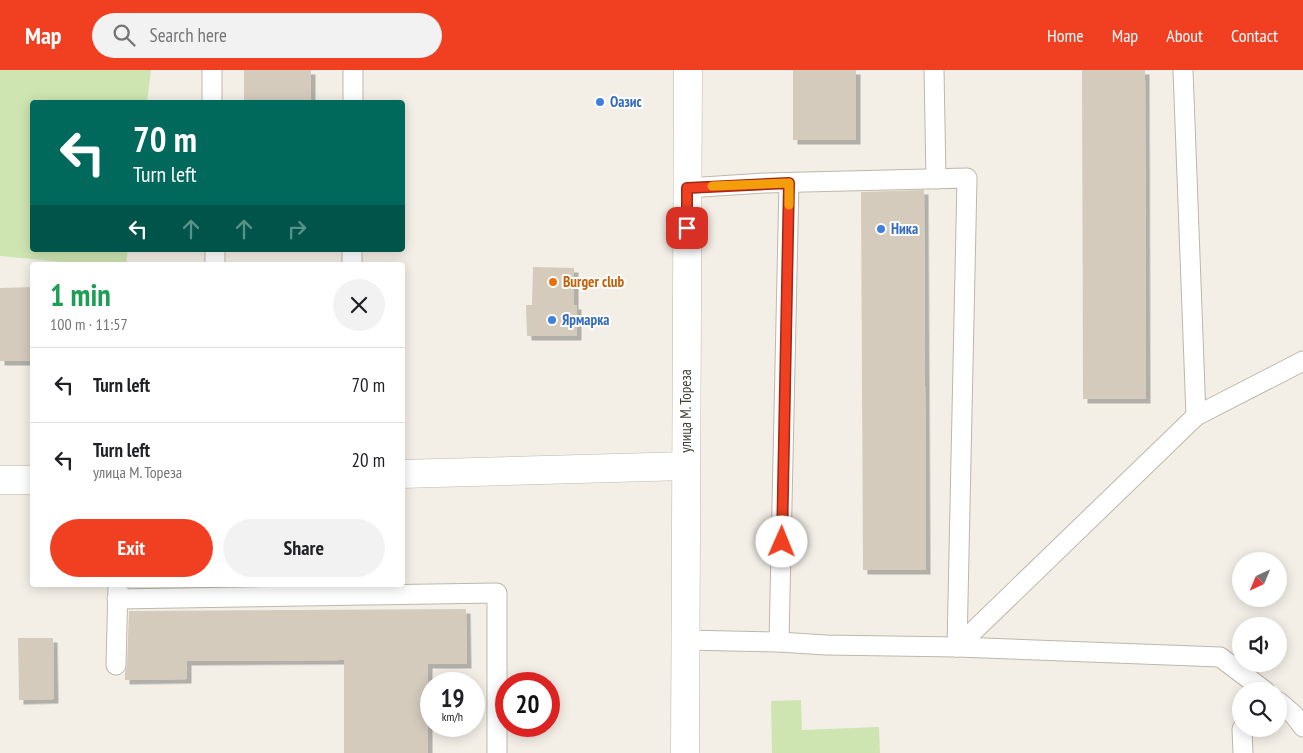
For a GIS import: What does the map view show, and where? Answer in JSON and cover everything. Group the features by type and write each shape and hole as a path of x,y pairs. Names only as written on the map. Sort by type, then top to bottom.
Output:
{"street":[{"name":"улица М. Тореза","path":"685,753 688,70"},
{"path":"405,474 686,466"},
{"path":"0,480 30,480"}],"lane":[{"path":"212,70 212,100"},
{"path":"353,70 353,100"},
{"path":"934,70 936,179"},
{"path":"1183,70 1196,416"},
{"path":"687,188 967,178 958,646"},
{"path":"779,642 789,183"},
{"path":"958,646 1196,416 1303,362"},
{"path":"116,665 118,592 497,593 497,753"},
{"path":"686,640 826,645 958,646 1220,657 1242,682"},
{"path":"1287,709 1303,727"},
{"path":"1242,737 1243,753"}],"green space":[{"path":"0,70 151,70 147,100 30,100 30,252 128,252 126,262 63,262 0,256"},
{"path":"801,700 802,730 879,727 880,753 772,753 771,701"}],"building":[{"path":"244,70 311,70 311,100 244,100"},
{"path":"793,70 856,70 856,140 793,140"},
{"path":"1082,70 1145,70 1146,399 1083,399"},
{"path":"924,190 926,570 863,570 861,192"},
{"path":"533,267 574,268 574,305 577,305 577,336 527,336 526,305 532,305"},
{"path":"30,287 30,361 0,361 0,288"},
{"path":"466,609 467,664 428,664 428,672 420,672 420,737 428,737 428,753 344,753 344,660 187,661 187,679 125,680 129,611"},
{"path":"18,638 53,638 54,699 19,700"}],"slow traffic":[{"path":"712,186 789,183 789,205"}],"place":[{"name":"Оазис","path":"600,102"},
{"name":"Ника","path":"881,229"},
{"name":"Burger club","path":"553,282"},
{"name":"Ярмарка","path":"552,320"}],"route":[{"path":"687,228 687,188 789,183 782,542"}]}
